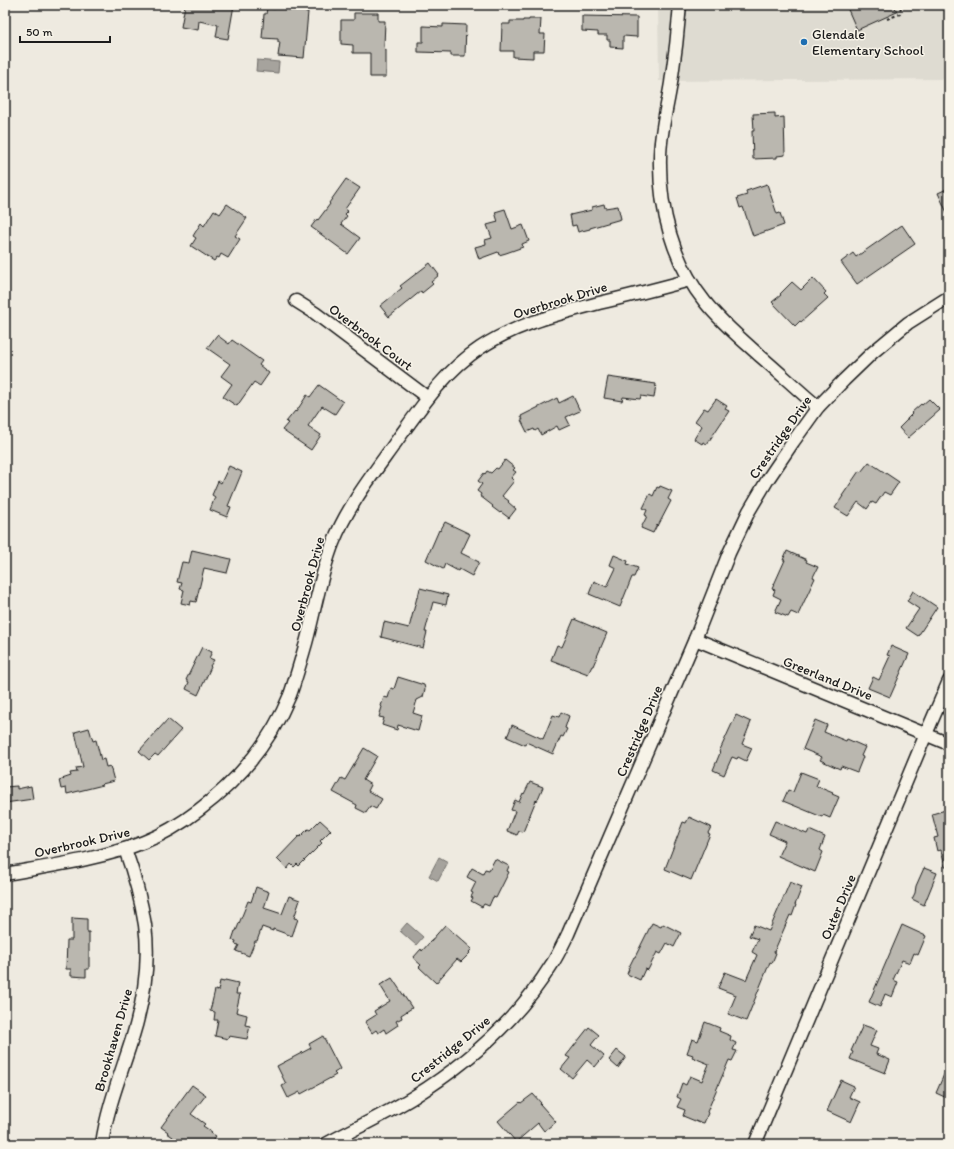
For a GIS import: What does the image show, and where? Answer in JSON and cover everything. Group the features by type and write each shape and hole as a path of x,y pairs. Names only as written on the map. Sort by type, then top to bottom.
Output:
{"street":[{"path":"680,5 677,43 665,112 660,157 661,190 669,231 677,253 690,280 705,302 722,322 818,407"},
{"name":"Overbrook Drive","path":"5,874 100,856 144,843 179,825 204,806 236,777 262,745 292,689 306,643 322,574 341,523 365,485 428,398 465,359 506,332 524,325 559,314 690,280"},
{"name":"Crestridge Drive","path":"326,1144 411,1099 440,1079 479,1048 523,1005 553,963 568,934 695,639 729,553 749,511 768,479 818,407 888,339 949,297"},
{"name":"Overbrook Court","path":"296,301 315,313 428,398"},
{"name":"Greerland Drive","path":"695,639 949,744"},
{"name":"Outer Drive","path":"755,1144 949,681"},
{"name":"Brookhaven Drive","path":"102,1144 106,1122 132,1039 142,994 145,972 145,927 139,896 125,849"}],"path":[{"path":"888,19 900,14 900,5"}],"shaded area":[{"name":"Glendale Elementary School","path":"658,5 949,5 949,79 659,81"},
{"path":"257,60 279,62 278,73 256,71"},
{"path":"439,857 448,862 438,881 429,876"},
{"path":"407,923 423,937 416,945 400,931"}],"building":[{"path":"185,5 234,5 228,39 216,37 218,25 199,21 198,30 181,27"},
{"path":"846,5 894,5 897,12 857,30"},
{"path":"275,7 308,12 304,58 278,56 280,42 278,42 278,39 262,38 264,14 266,14 267,8 275,9"},
{"path":"354,13 378,13 378,21 385,21 384,46 386,50 386,77 370,77 370,53 353,53 353,45 341,44 341,20 354,20"},
{"path":"582,16 637,17 637,37 623,36 623,48 610,47 610,40 607,40 607,35 598,35 598,32 582,31"},
{"path":"529,19 541,19 540,34 545,34 544,51 533,51 533,58 513,57 513,51 501,51 502,24 510,24 510,21 523,21"},
{"path":"443,24 466,25 465,56 451,56 451,53 418,52 418,42 423,42 423,26 443,27"},
{"path":"775,113 775,118 784,117 785,155 777,156 777,158 753,159 753,114"},
{"path":"346,179 360,188 345,209 348,211 345,214 347,216 341,224 360,238 348,254 311,227 330,204 329,203"},
{"path":"767,184 777,214 780,213 784,225 753,236 743,207 740,208 737,198 747,195 746,191"},
{"path":"949,188 949,217 938,193"},
{"path":"227,204 247,218 235,236 240,239 228,258 221,254 219,258 217,257 214,261 191,246 196,238 193,236 201,223 204,226 214,210 220,214"},
{"path":"604,204 605,208 618,206 621,219 578,232 576,225 572,226 570,215 592,210 592,207"},
{"path":"505,209 512,229 523,225 529,241 522,244 523,247 499,255 498,252 479,259 475,247 486,244 485,240 492,238 487,225 498,222 495,212"},
{"path":"902,225 915,244 857,284 841,262 853,253 856,257"},
{"path":"430,263 439,275 431,282 433,284 422,293 421,291 389,317 380,306 402,288 400,286"},
{"path":"813,278 826,292 824,294 828,298 795,326 772,302 781,295 780,294 792,282 801,290"},
{"path":"217,335 229,344 232,340 262,361 259,365 269,373 260,386 254,382 237,406 223,397 232,384 221,376 230,364 207,348"},
{"path":"608,377 656,384 654,398 641,396 640,399 623,397 622,401 604,398"},
{"path":"319,385 343,402 335,414 322,406 308,426 321,435 311,450 282,430 288,423 286,422 295,411 296,412 307,395 310,397"},
{"path":"573,396 580,411 566,417 570,425 559,430 557,426 541,435 538,429 527,432 521,420 523,420 521,416 557,398 559,403"},
{"path":"716,399 727,406 725,409 729,411 707,444 703,442 702,444 694,439 702,426 695,421 704,408 708,410"},
{"path":"929,399 940,410 908,438 899,428 912,414 911,413"},
{"path":"505,460 515,468 513,470 516,472 511,478 514,481 502,496 516,509 509,518 492,507 493,506 480,496 481,494 477,491 482,484 478,481 484,473 485,474 487,471 491,473 496,468 498,469"},
{"path":"869,462 899,482 890,495 884,492 876,504 872,502 867,509 858,502 848,516 835,508 859,471 861,472"},
{"path":"229,466 242,472 228,506 231,507 227,517 210,510 215,497 212,495 218,481 221,483"},
{"path":"660,486 672,491 668,499 671,501 653,533 641,528 647,516 645,515 647,510 643,508 650,494 653,496 657,487 659,488"},
{"path":"445,522 470,534 461,553 479,562 472,576 445,564 443,569 426,560 439,530 440,531"},
{"path":"192,550 231,559 227,573 204,568 196,602 191,601 190,605 181,603 184,590 180,589 182,583 177,582 182,562 189,563"},
{"path":"787,551 818,567 813,577 815,578 798,615 791,612 788,617 775,612 781,599 773,595 775,590 772,589 785,560 783,560"},
{"path":"614,555 628,561 627,564 638,568 634,577 632,577 620,607 589,594 594,581 607,587 616,568 610,565"},
{"path":"420,588 448,595 446,605 433,602 425,632 427,632 423,648 381,637 384,622 409,628"},
{"path":"913,591 937,607 918,636 906,628 919,609 907,601"},
{"path":"574,619 607,633 588,674 551,660 557,645 562,647"},
{"path":"891,646 909,654 890,697 868,688 873,677 879,680 890,656 887,655"},
{"path":"202,647 212,652 209,658 214,660 198,695 186,689 189,682 186,680"},
{"path":"398,677 424,685 425,689 423,697 417,700 413,713 422,716 418,731 398,725 397,730 382,725 384,718 379,717 384,697 388,698 391,688 394,689"},
{"path":"561,712 569,716 565,728 567,729 563,737 561,736 553,754 526,742 525,745 507,737 512,725 543,739 553,715 559,717"},
{"path":"736,715 751,722 742,744 752,748 746,761 738,757 737,759 732,757 724,775 713,770 720,753 719,752"},
{"path":"168,719 181,730 158,756 155,754 149,760 139,751"},
{"path":"815,720 827,725 824,732 846,741 847,739 865,747 857,772 841,766 840,769 820,760 822,757 803,749"},
{"path":"89,728 93,741 96,740 101,760 104,759 106,767 110,766 114,781 67,794 66,788 61,789 59,780 71,776 70,773 77,772 76,768 83,767 75,732"},
{"path":"364,748 377,756 363,780 371,785 368,791 382,799 376,809 370,806 366,813 356,808 357,805 333,792 341,778 345,780"},
{"path":"801,772 819,779 816,786 839,797 830,818 823,815 822,817 783,801 788,790 793,792"},
{"path":"530,782 543,787 523,832 519,831 517,835 507,831 515,811 511,810 515,800 519,802"},
{"path":"17,786 17,789 31,786 33,799 5,803 5,787"},
{"path":"949,809 949,867 945,867 941,850 937,851 934,838 938,837 932,814"},
{"path":"689,817 711,827 708,833 710,834 691,880 665,869 683,822 686,823"},
{"path":"320,820 331,830 320,841 322,843 299,866 297,864 294,867 291,864 287,869 277,859 299,836 300,837 308,829 310,830"},
{"path":"775,821 807,834 809,830 825,837 820,850 823,852 815,872 778,856 785,841 769,834"},
{"path":"495,859 509,866 507,871 509,872 496,898 493,897 489,906 484,904 482,907 471,901 473,898 471,897 473,893 471,892 476,882 467,877 472,868 483,874 485,869 489,870"},
{"path":"924,868 937,873 924,905 912,899"},
{"path":"790,882 802,887 792,916 790,915 774,952 776,953 772,963 770,962 746,1021 728,1014 736,995 718,988 725,972 746,980 757,955 752,952 758,939 749,936 754,925 769,931"},
{"path":"256,887 269,892 264,908 282,914 289,896 300,900 294,918 298,919 292,936 273,929 273,931 262,927 249,956 236,951 239,945 235,944 236,941 232,940 248,901 251,902"},
{"path":"72,918 87,919 87,932 89,932 89,969 86,969 86,977 71,976 71,969 66,969 67,940 72,940"},
{"path":"652,923 661,927 663,924 681,933 674,947 667,943 661,954 657,952 648,970 645,969 640,980 627,974 628,969"},
{"path":"445,925 472,949 461,962 457,959 436,983 419,967 421,965 413,958 421,949 422,951"},
{"path":"902,925 926,936 918,955 914,953 910,963 902,960 893,980 898,982 892,997 885,994 880,1007 869,1002"},
{"path":"392,978 412,1008 401,1015 402,1018 396,1021 398,1025 386,1033 384,1029 378,1033 376,1030 372,1033 365,1022 376,1015 374,1011 390,1001 380,985"},
{"path":"225,980 238,983 236,994 240,994 236,1012 247,1015 245,1025 250,1026 247,1039 229,1036 228,1039 215,1036 218,1020 214,1020 215,1012 210,1011 215,990 218,991 220,981 224,982"},
{"path":"705,1022 720,1028 719,1031 731,1036 730,1040 736,1043 733,1050 737,1051 732,1061 729,1060 707,1112 708,1113 704,1123 700,1123 683,1116 685,1110 677,1107 681,1099 677,1097 682,1083 686,1085 690,1076 702,1081 709,1064 692,1057 693,1055 687,1053 692,1039 698,1041"},
{"path":"863,1025 877,1030 870,1046 878,1049 876,1054 890,1060 885,1073 850,1059 853,1052 851,1051"},
{"path":"589,1027 599,1035 591,1045 604,1056 595,1067 587,1060 572,1078 561,1069 570,1058 566,1056"},
{"path":"323,1036 340,1069 334,1073 336,1075 301,1094 300,1092 288,1098 282,1086 286,1084 277,1066 311,1048 309,1044"},
{"path":"617,1050 626,1057 618,1068 609,1060"},
{"path":"949,1063 949,1099 936,1093"},
{"path":"841,1080 854,1086 849,1097 860,1102 851,1122 827,1111"},
{"path":"192,1085 206,1095 191,1114 205,1124 203,1126 216,1136 210,1144 168,1144 173,1137 161,1127"},
{"path":"533,1094 556,1122 544,1131 538,1123 516,1142 498,1121 520,1102 521,1103"}],"place":[{"name":"Glendale Elementary School","path":"804,42"}]}
